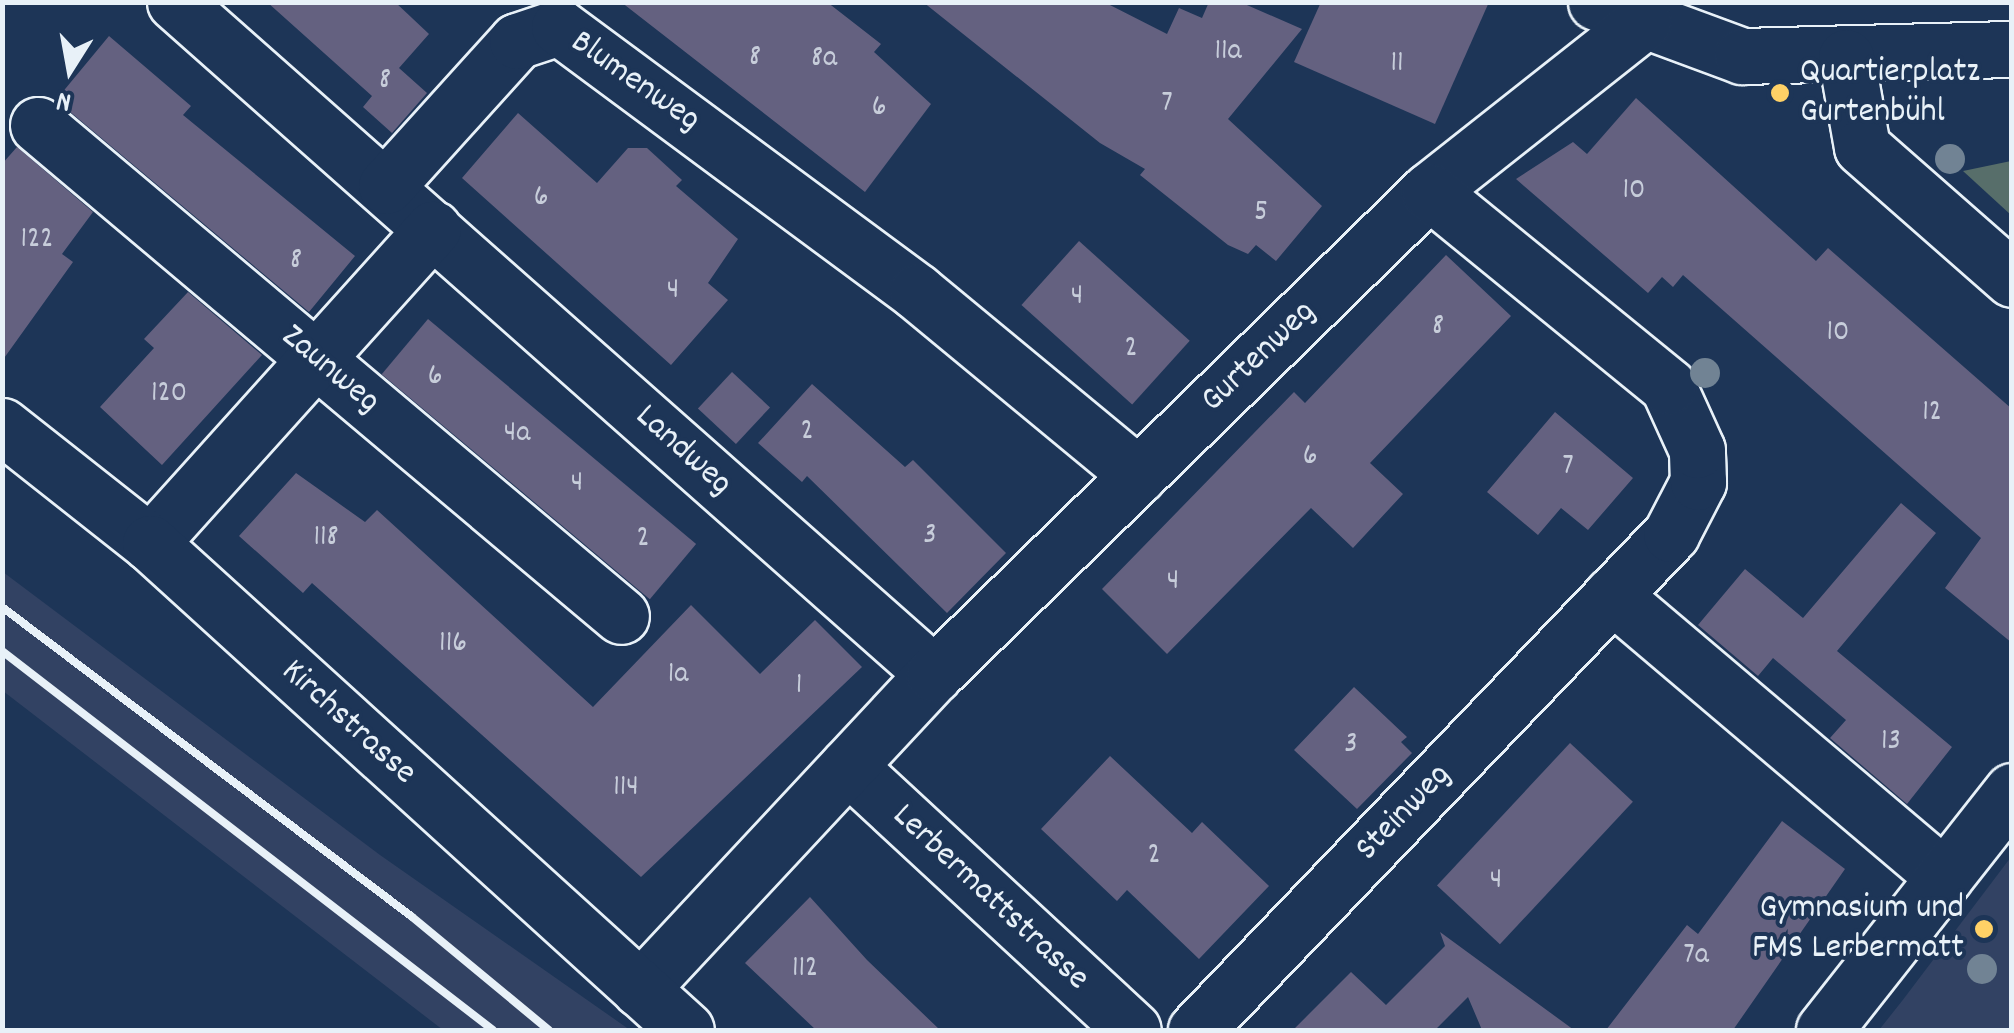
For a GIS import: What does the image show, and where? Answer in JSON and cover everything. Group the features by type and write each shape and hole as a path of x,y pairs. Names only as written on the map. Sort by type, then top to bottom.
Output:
{"street":[{"path":"150,543 433,229 175,2"},
{"name":"Gurtenweg","path":"640,989 934,674 1428,191 1620,12 1742,56 1846,58 2012,49"},
{"name":"Blumenweg","path":"386,186 517,41 558,27 917,292 1138,476"},
{"path":"1846,58 1862,147 2012,279"},
{"name":"Zaunweg","path":"38,125 622,616"},
{"name":"Steinweg","path":"1196,1030 1671,534 1693,497 1699,468 1684,412 1648,366 1428,191"},
{"name":"Landweg","path":"433,229 934,674"},
{"name":"Kirchstrasse","path":"2,426 150,543 686,1030"},
{"path":"1612,595 1945,878"},
{"name":"Lerbermattstrasse","path":"848,766 1133,1030"},
{"path":"1824,1030 2012,791"}],"shaded area":[{"path":"3,572 380,855 630,1030 443,1030 3,691"},
{"name":"Gymnasium und FMS Lerbermatt","path":"2011,857 2011,1030 1879,1030 1902,1001"}],"green space":[{"path":"2012,161 2011,215 1963,171"}],"building":[{"path":"267,2 395,2 429,34 399,68 427,93 392,133 363,107 372,96"},
{"path":"621,2 827,2 881,44 874,52 931,104 865,192"},
{"path":"923,2 1104,2 1167,34 1179,8 1202,18 1209,2 1240,2 1302,29 1228,119 1322,206 1276,261 1256,245 1248,254 1228,245 1140,175 1145,169 1100,143"},
{"path":"1321,2 1489,2 1435,124 1294,62"},
{"path":"109,36 191,106 183,115 355,256 309,312 56,100"},
{"path":"1636,98 1816,261 1828,248 2012,409 2012,643 1945,588 1981,538 1683,275 1673,287 1662,277 1648,293 1516,179 1573,142 1587,154"},
{"path":"518,113 597,183 628,148 647,148 682,180 676,186 738,239 708,283 728,300 671,365 462,178"},
{"path":"17,147 93,212 62,254 73,262 2,361 2,164"},
{"path":"1079,241 1190,341 1132,405 1021,305"},
{"path":"1446,255 1511,316 1370,463 1403,494 1353,548 1311,508 1167,654 1102,589 1294,392 1305,403"},
{"path":"188,292 262,355 162,465 100,407 154,348 144,339"},
{"path":"428,319 696,544 650,599 382,374"},
{"path":"732,372 770,407 736,444 698,409"},
{"path":"812,384 905,467 913,460 1006,553 947,613 807,476 802,482 758,443"},
{"path":"1555,412 1633,478 1588,530 1561,508 1538,535 1487,492"},
{"path":"296,473 365,522 377,510 593,707 691,605 760,674 815,620 862,667 641,877 312,583 303,593 239,536"},
{"path":"1901,503 1936,533 1837,651 1952,747 1907,804 1830,738 1846,720 1773,658 1758,676 1698,625 1745,569 1803,618"},
{"path":"1354,687 1407,737 1401,742 1412,753 1357,809 1294,750"},
{"path":"1570,743 1633,802 1500,944 1437,886"},
{"path":"1110,756 1192,833 1202,822 1269,886 1199,959 1127,890 1117,901 1041,829"},
{"path":"1782,821 1845,869 1733,1030 1606,1030 1687,925 1698,934"},
{"path":"810,897 867,960 940,1030 816,1030 745,963"},
{"path":"1440,932 1574,1030 1482,1030 1468,997 1435,1030 1293,1030 1351,972 1386,1005 1445,946"}],"railway":[{"path":"2,607 411,916 549,1030"},
{"path":"2,651 493,1030"}],"place":[{"name":"Quartierplatz Gurtenbühl","path":"1780,93"},
{"name":"Gymnasium und FMS Lerbermatt","path":"1984,929"}]}
